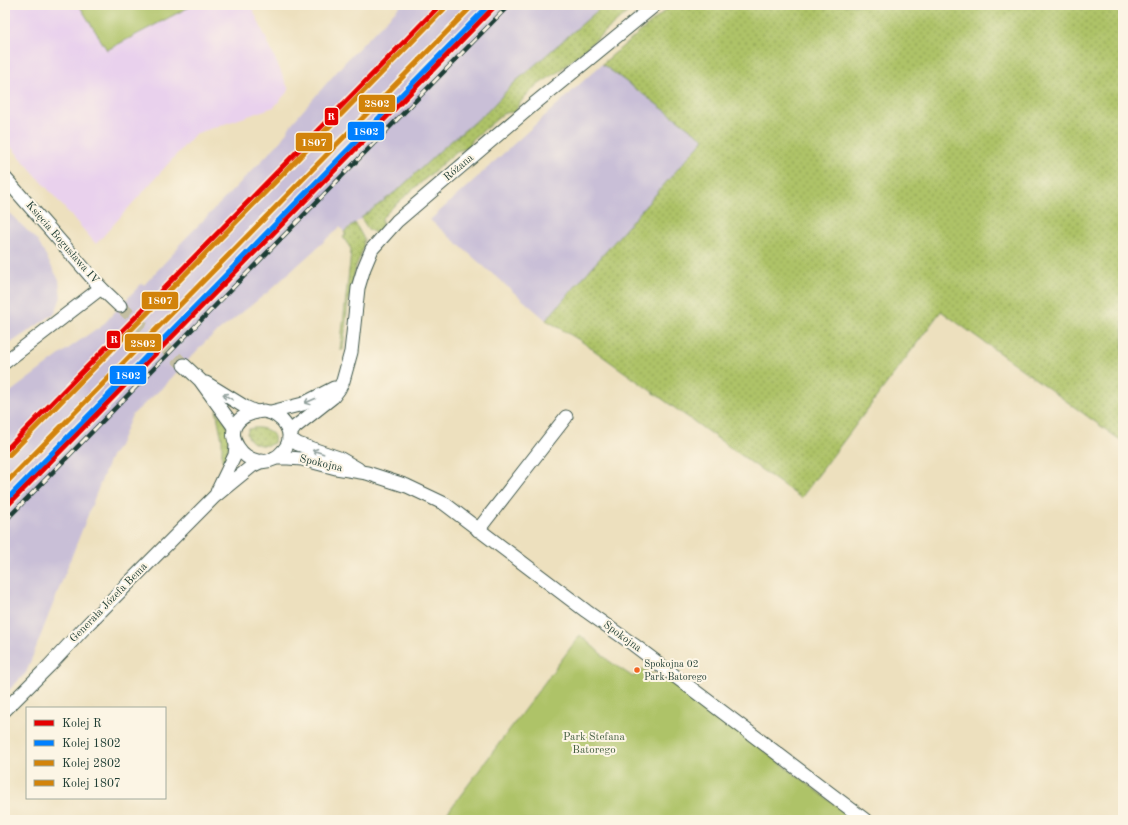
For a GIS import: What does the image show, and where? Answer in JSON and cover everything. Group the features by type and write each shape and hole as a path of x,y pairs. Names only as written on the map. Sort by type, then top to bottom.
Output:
{"street":[{"name":"Różana","path":"289,436 295,427 339,390 344,381 351,352 358,288 372,249 397,221 534,104 655,5"},
{"name":"Księcia Bogusława IV","path":"5,178 101,288 120,306"},
{"path":"5,362 101,288"},
{"path":"184,365 200,380 234,427 236,446 247,457 257,461 268,460 282,453 286,447 289,436 283,422 278,416 271,412"},
{"path":"200,380 256,412"},
{"path":"234,427 242,417 256,412 271,412 303,404 336,387 344,381"},
{"path":"478,530 566,417"},
{"name":"Spokojna","path":"289,436 298,444 339,458 367,473"},
{"name":"Generała Józefa Bema","path":"214,497 235,455 236,446"},
{"name":"Spokojna","path":"268,460 288,458 302,459 336,468 367,473 407,486 444,504 586,612 634,645 865,820"},
{"name":"Generała Józefa Bema","path":"5,710 214,497 252,466 268,460"}],"shaded area":[{"path":"5,5 251,5 289,90 274,107 195,134 96,244 5,140"},
{"path":"401,5 604,5 514,83 487,112 399,189 344,232 340,227 268,292 206,341 161,389 132,415 119,446 111,456 26,673 5,694 5,396 65,351 96,329 99,329 142,283 144,285 179,247 178,246 280,142 293,122 346,61"},
{"path":"602,64 704,139 546,320 430,220"},
{"path":"5,209 37,240 59,280 61,297 55,313 5,347"}],"green space":[{"path":"79,5 193,5 107,50"},
{"path":"604,5 636,5 557,73 544,80 527,94 515,112 504,113 472,140 468,148 457,151 394,206 382,218 382,228 375,233 368,229 361,218 399,189 444,147 487,112 514,83"},
{"path":"672,5 1123,5 1123,442 941,311 801,498 581,341 546,320 704,139 602,64"},
{"path":"355,223 364,239 363,249 356,266 348,303 343,350 340,350 351,249 343,237 346,235 344,232"},
{"path":"216,410 226,423 229,432 228,453 225,462 222,460 222,440"},
{"path":"249,429 265,429 271,433 273,435 274,443 262,445 254,443 248,437 247,433"},
{"name":"Park Stefana Batorego","path":"580,635 609,661 633,677 642,669 674,685 711,710 855,820 442,820"}],"tunnel":[{"path":"120,306 184,365"}],"railway":[{"path":"5,521 509,5"}],"rail line":[{"name":"R","path":"5,451 440,5"},
{"name":"2802","path":"5,484 473,5"},
{"name":"R","path":"5,508 496,5"},
{"name":"1807","path":"9,455 444,9"},
{"name":"1802","path":"9,497 485,9"}],"place":[{"name":"Spokojna 02 Park Batorego","path":"637,670"}]}
